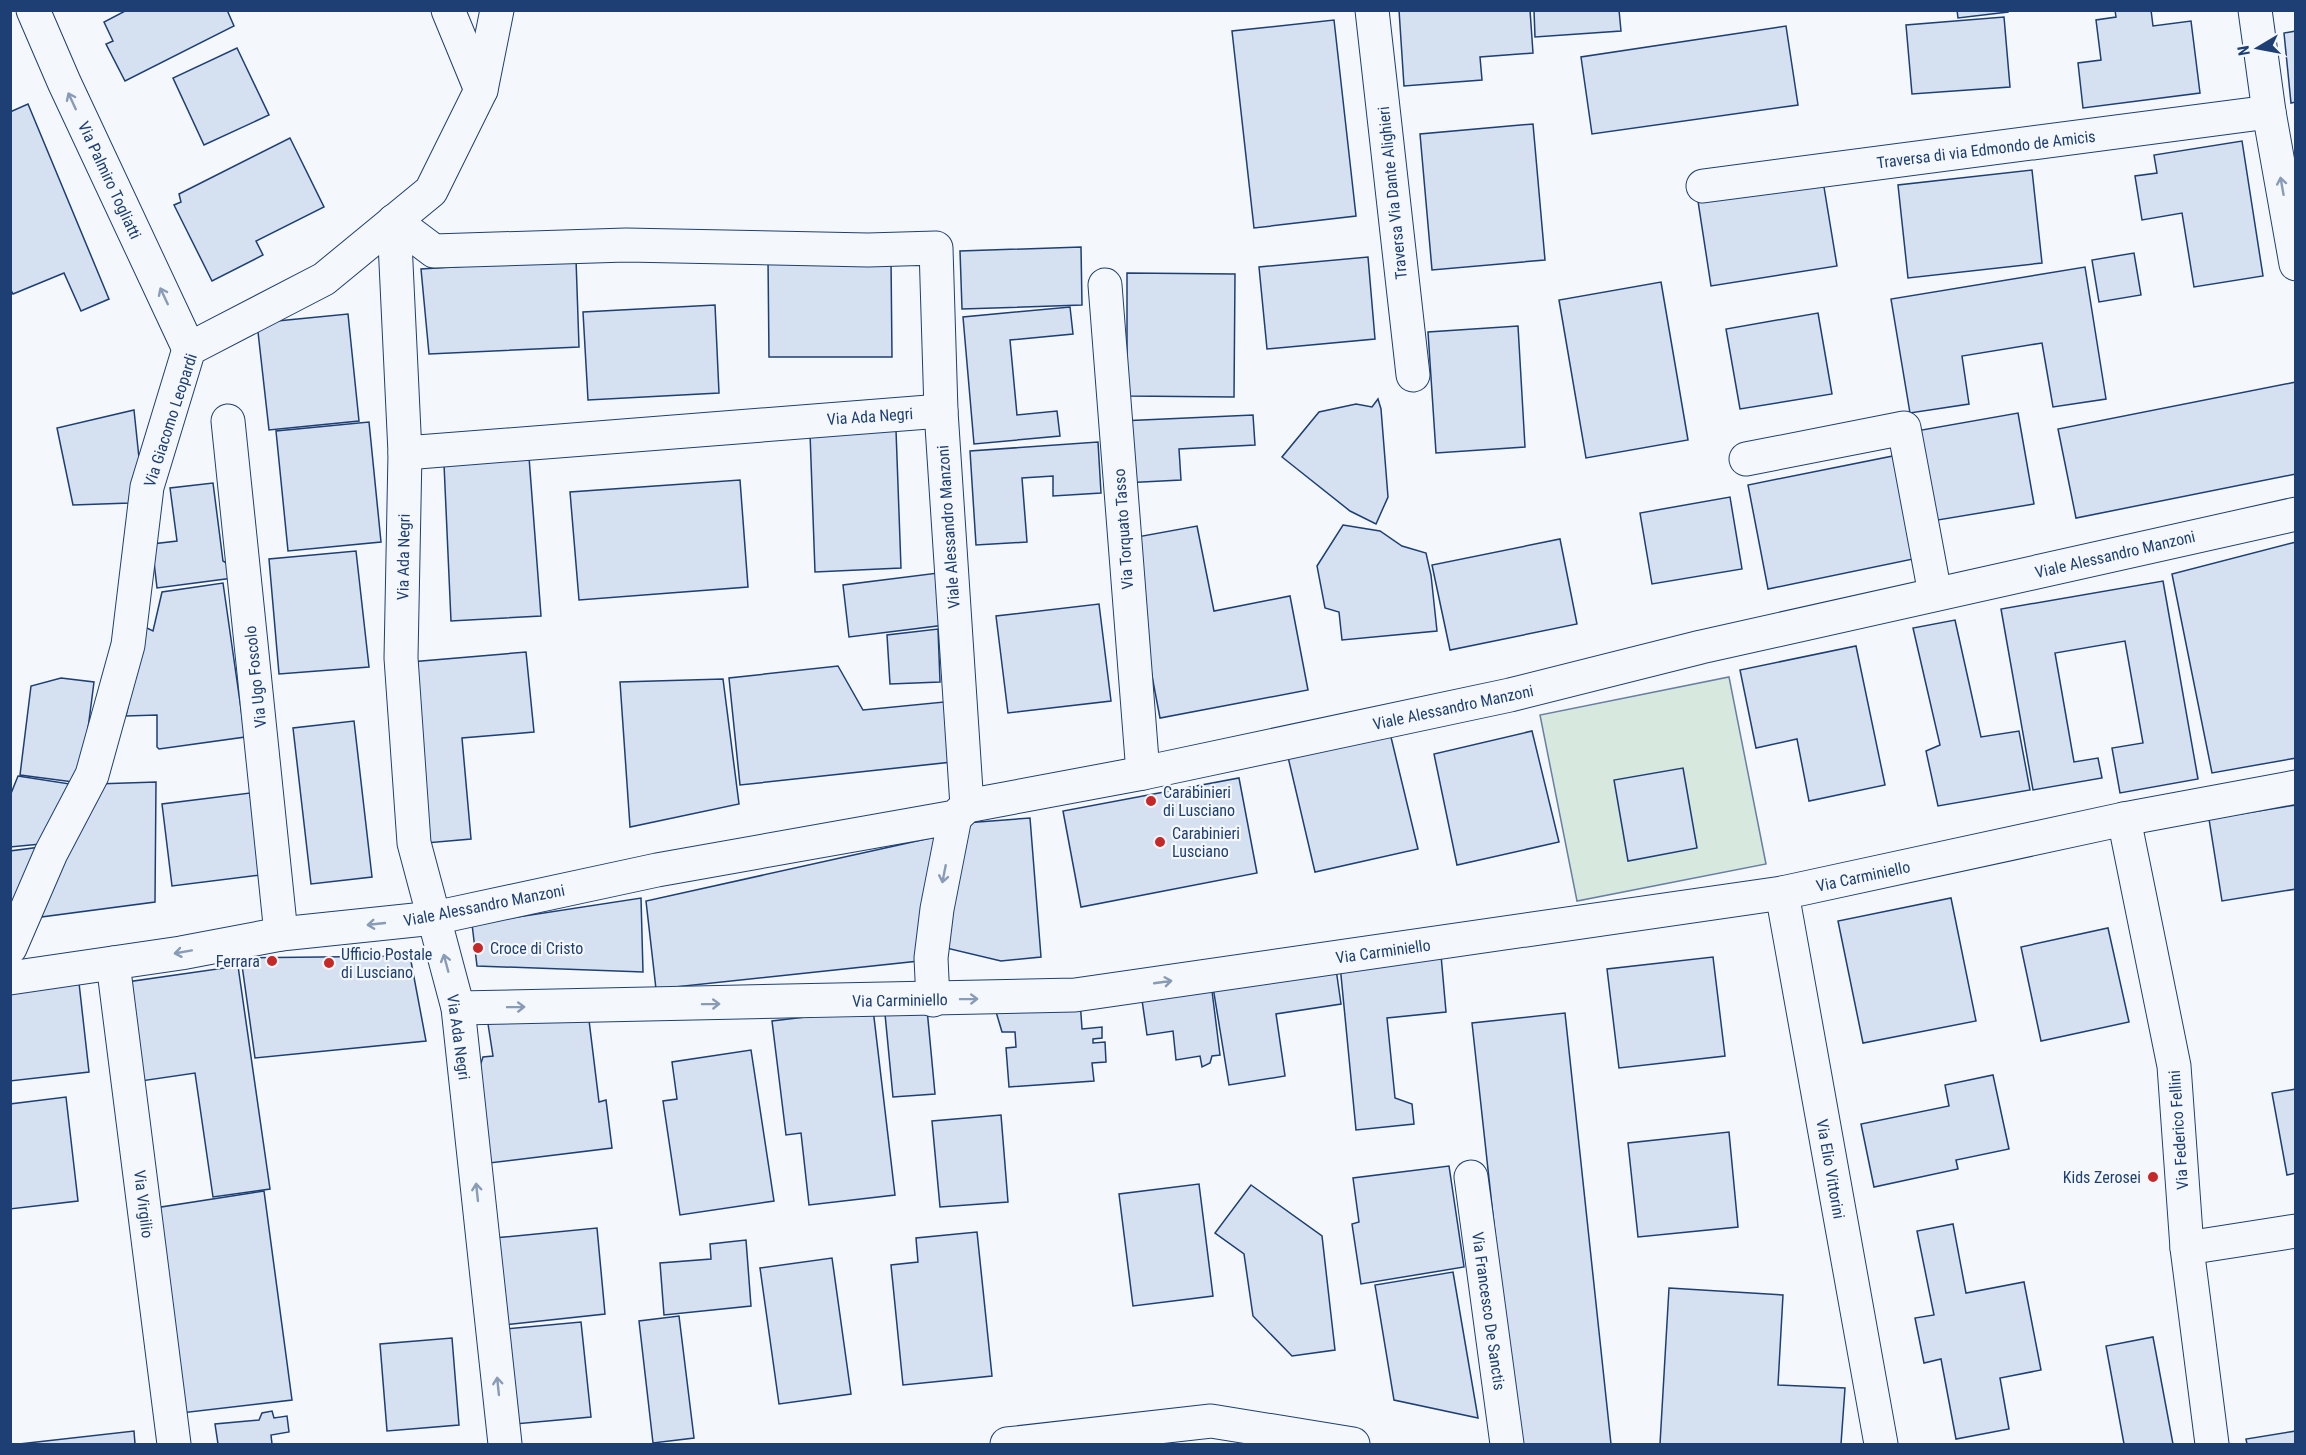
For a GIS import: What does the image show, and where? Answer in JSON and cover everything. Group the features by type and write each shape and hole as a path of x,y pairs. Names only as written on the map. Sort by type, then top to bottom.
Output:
{"street":[{"name":"Via Palmiro Togliatti","path":"33,10 64,82 189,349"},
{"path":"448,10 481,90"},
{"name":"Via Giacomo Leopardi","path":"10,948 51,853 92,775 128,645 147,487 189,349 324,279 431,191 481,90 497,10"},
{"name":"Traversa Via Dante Alighieri","path":"1371,10 1413,375"},
{"path":"2255,10 2269,112 2295,264"},
{"name":"Traversa di via Edmondo de Amicis","path":"1703,186 2269,112"},
{"name":"Viale Alessandro Manzoni","path":"394,221 434,250 626,245 868,250 936,248 940,411 961,811 935,929 931,958 933,1000"},
{"name":"Via Ada Negri","path":"394,221 405,453 401,658 414,843 458,1008 505,1444"},
{"name":"Via Torquato Tasso","path":"1105,285 1143,773"},
{"name":"Via Ada Negri","path":"405,453 940,411"},
{"name":"Via Ugo Foscolo","path":"228,421 282,934"},
{"path":"1746,459 1904,428 1935,594"},
{"name":"Viale Alessandro Manzoni","path":"10,978 181,953 282,934 434,918 657,870 961,811 1510,695 1701,647 2295,514"},
{"name":"Via Carminiello","path":"458,1008 933,1000 1075,995 1782,893 2124,819 2295,787"},
{"name":"Via Federico Fellini","path":"2124,819 2174,1066 2187,1248 2212,1444"},
{"name":"Via Elio Vittorini","path":"1782,893 1881,1444"},
{"name":"Via Virgilio","path":"113,963 174,1444"},
{"name":"Via Francesco De Sanctis","path":"1471,1177 1507,1444"},
{"path":"2187,1248 2295,1231"},
{"path":"1007,1444 1210,1421 1353,1444"}],"shaded area":[{"path":"1729,677 1766,864 1577,901 1540,715"}],"building":[{"path":"127,10 227,10 234,26 125,81 106,44 113,41 104,22"},
{"path":"1399,10 1530,10 1533,53 1480,57 1482,80 1404,86"},
{"path":"1534,10 1619,10 1621,31 1535,37"},
{"path":"1957,10 2008,10 2008,12 1958,18"},
{"path":"2115,10 2151,10 2153,26 2191,21 2200,93 2083,108 2078,63 2101,60 2096,20 2116,17"},
{"path":"2004,17 2010,87 1912,94 1906,25"},
{"path":"1334,20 1356,216 1254,228 1232,31"},
{"path":"1786,26 1798,105 1592,134 1581,57"},
{"path":"2296,31 2296,102 2291,103 2284,33"},
{"path":"237,48 269,115 204,145 173,78"},
{"path":"28,104 109,299 81,311 64,273 13,294 10,289 10,112"},
{"path":"1533,124 1545,260 1432,270 1420,134"},
{"path":"290,138 324,207 256,241 263,255 212,281 174,205 181,202 179,194"},
{"path":"2242,141 2263,276 2194,287 2182,213 2142,220 2135,176 2157,173 2154,155"},
{"path":"2032,170 2042,263 1908,278 1898,185"},
{"path":"1823,181 1837,266 1711,286 1698,201"},
{"path":"1081,247 1082,305 962,309 960,251"},
{"path":"2134,253 2141,295 2099,302 2092,260"},
{"path":"1368,257 1375,339 1267,349 1259,267"},
{"path":"891,258 892,357 769,357 768,259"},
{"path":"576,259 579,347 429,354 421,269"},
{"path":"2085,267 2106,399 2053,407 2042,343 1962,356 1969,404 1910,413 1891,299"},
{"path":"1127,273 1235,274 1234,397 1127,396"},
{"path":"1661,282 1688,440 1586,458 1559,300"},
{"path":"715,305 719,393 588,400 583,312"},
{"path":"1070,307 1073,334 1010,340 1017,415 1057,411 1060,436 974,444 963,317"},
{"path":"1818,313 1832,394 1740,409 1726,329"},
{"path":"348,314 359,421 269,430 257,323"},
{"path":"1518,326 1525,447 1436,453 1428,332"},
{"path":"2296,382 2296,474 2076,518 2058,429"},
{"path":"1378,399 1381,409 1388,497 1376,524 1350,511 1282,457 1319,412 1356,404 1372,407"},
{"path":"134,410 139,458 130,503 73,505 57,428"},
{"path":"2018,413 2034,504 1932,521 1916,431"},
{"path":"1253,415 1255,445 1179,449 1181,480 1123,483 1120,421"},
{"path":"369,422 381,542 288,551 276,431"},
{"path":"896,430 901,568 815,572 810,433"},
{"path":"1098,442 1101,493 1053,496 1053,476 1022,478 1027,542 976,545 970,451"},
{"path":"1898,455 1918,558 1768,589 1748,485"},
{"path":"529,457 541,616 451,621 444,464"},
{"path":"740,480 748,587 579,600 570,492"},
{"path":"213,483 223,561 235,568 233,578 157,588 152,544 177,541 170,488"},
{"path":"1730,497 1742,569 1652,584 1640,513"},
{"path":"1343,525 1380,531 1402,546 1426,553 1431,575 1437,631 1342,640 1339,612 1325,608 1317,566"},
{"path":"1197,526 1214,611 1290,596 1308,690 1160,718 1126,539"},
{"path":"1560,539 1577,624 1450,650 1432,565"},
{"path":"2296,542 2296,758 2212,773 2172,574"},
{"path":"356,551 369,667 279,674 269,559"},
{"path":"938,573 945,625 849,637 843,585"},
{"path":"2163,581 2198,779 2120,793 2112,748 2143,743 2125,641 2055,653 2074,762 2098,758 2102,778 2033,790 2001,609"},
{"path":"223,583 245,737 159,749 157,747 157,715 126,716 145,627 153,631 162,592"},
{"path":"1099,604 1111,701 1008,713 996,616"},
{"path":"1955,620 1981,737 2019,731 2030,790 1938,806 1926,751 1940,745 1913,628"},
{"path":"938,629 940,682 890,684 887,635"},
{"path":"1856,646 1885,785 1809,801 1797,739 1756,748 1740,670"},
{"path":"526,652 534,732 462,738 471,839 426,843 410,662"},
{"path":"838,666 863,710 944,702 952,762 740,785 729,678"},
{"path":"61,678 94,682 81,783 20,775 31,686"},
{"path":"723,679 739,804 630,827 620,682"},
{"path":"354,721 372,877 311,884 293,728"},
{"path":"1532,731 1559,842 1457,865 1434,754"},
{"path":"1390,733 1418,849 1315,872 1288,757"},
{"path":"1683,768 1697,848 1628,861 1614,780"},
{"path":"18,776 70,784 41,844 10,847 10,796"},
{"name":"Carabinieri Lusciano","path":"1239,778 1257,873 1081,907 1063,811"},
{"path":"156,782 155,902 41,917 96,784"},
{"path":"250,793 261,875 172,886 162,804"},
{"path":"2296,805 2296,889 2222,901 2209,819"},
{"path":"1030,818 1041,957 1001,961 942,947 965,823"},
{"path":"935,837 919,961 656,989 646,901"},
{"path":"41,847 10,909 10,851"},
{"path":"641,898 643,972 477,966 472,924"},
{"path":"1951,898 1976,1021 1863,1043 1838,921"},
{"path":"2108,928 2129,1022 2041,1041 2021,947"},
{"path":"1441,955 1446,1012 1387,1018 1395,1098 1412,1104 1414,1124 1356,1130 1340,965"},
{"path":"410,956 426,1041 255,1058 241,958"},
{"path":"1713,957 1725,1056 1619,1068 1607,969"},
{"path":"1335,962 1341,1004 1276,1014 1285,1076 1229,1085 1212,981"},
{"path":"238,966 270,1189 213,1197 195,1073 141,1081 127,982"},
{"path":"79,983 89,1072 10,1081 10,990"},
{"path":"1211,983 1220,1055 1212,1056 1210,1063 1202,1067 1200,1056 1176,1060 1173,1031 1147,1035 1141,993"},
{"path":"1080,1000 1082,1029 1102,1027 1102,1038 1093,1039 1093,1043 1105,1042 1106,1062 1092,1063 1094,1081 1009,1087 1006,1048 1016,1047 1015,1032 1002,1032 994,1005"},
{"path":"873,1009 895,1195 809,1205 801,1133 786,1135 772,1021"},
{"path":"927,1009 935,1094 893,1097 885,1014"},
{"path":"588,1012 599,1102 606,1100 612,1148 481,1164 474,1084 483,1057 493,1056 488,1024"},
{"path":"1565,1013 1611,1444 1518,1444 1472,1023"},
{"path":"751,1050 774,1201 680,1215 663,1101 677,1099 672,1062"},
{"path":"1993,1075 2009,1149 1956,1160 1958,1169 1874,1187 1861,1124 1949,1106 1945,1085"},
{"path":"2296,1089 2296,1173 2287,1175 2272,1093"},
{"path":"66,1097 78,1201 10,1209 10,1104"},
{"path":"1001,1115 1008,1202 940,1207 932,1121"},
{"path":"1729,1132 1738,1227 1638,1237 1628,1143"},
{"path":"1449,1166 1464,1267 1361,1284 1352,1224 1359,1222 1353,1178"},
{"path":"1199,1184 1213,1296 1133,1306 1119,1194"},
{"path":"1251,1185 1322,1236 1335,1350 1292,1356 1253,1316 1244,1254 1215,1233"},
{"path":"264,1191 292,1400 181,1413 155,1208"},
{"path":"1953,1224 1966,1293 2024,1282 2041,1370 2000,1378 2009,1429 1956,1439 1941,1359 1924,1363 1915,1318 1934,1315 1917,1231"},
{"path":"597,1228 605,1314 503,1325 494,1238"},
{"path":"977,1232 992,1376 903,1385 891,1265 918,1262 916,1238"},
{"path":"746,1240 751,1306 664,1315 660,1263 711,1259 710,1244"},
{"path":"832,1258 851,1394 779,1404 760,1268"},
{"path":"1453,1272 1478,1418 1394,1400 1375,1285"},
{"path":"1669,1288 1783,1295 1778,1385 1845,1388 1841,1444 1660,1444"},
{"path":"679,1316 694,1438 653,1443 639,1321"},
{"path":"581,1322 591,1417 515,1424 505,1329"},
{"path":"2153,1337 2173,1444 2124,1444 2106,1346"},
{"path":"452,1338 459,1425 387,1431 380,1344"},
{"path":"272,1411 274,1418 287,1416 289,1432 271,1435 272,1444 218,1444 215,1424 259,1420 262,1413"},
{"path":"134,1431 135,1444 19,1444"},
{"path":"2296,1431 2296,1444 2247,1444 2246,1439"}],"place":[{"name":"Carabinieri di Lusciano","path":"1151,801"},
{"name":"Carabinieri Lusciano","path":"1160,842"},
{"name":"Croce di Cristo","path":"478,948"},
{"name":"Ferrara","path":"272,961"},
{"name":"Ufficio Postale di Lusciano","path":"329,963"},
{"name":"Kids Zerosei","path":"2153,1177"}]}
